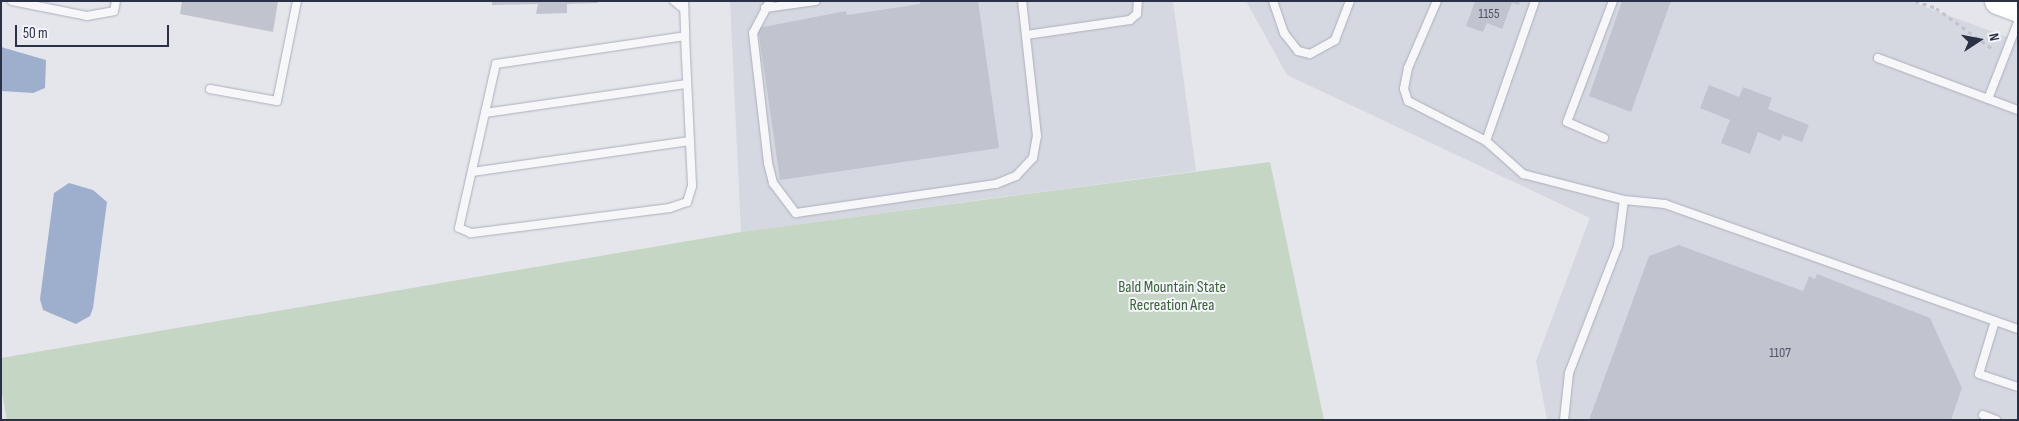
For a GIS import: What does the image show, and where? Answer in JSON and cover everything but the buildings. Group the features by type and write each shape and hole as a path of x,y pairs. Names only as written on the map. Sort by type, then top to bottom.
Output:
{"lane":[{"path":"12,1 87,16 114,10 116,1"},
{"path":"210,89 277,101 297,1"},
{"path":"674,1 684,5 692,186 686,202 670,208 471,233 459,228 496,64 685,36"},
{"path":"816,1 767,5 753,33 768,163 773,183 796,213 996,184 1016,176 1033,158 1037,136 1022,1"},
{"path":"1026,35 1130,20 1137,14 1138,1"},
{"path":"1273,1 1284,33 1298,51 1310,54 1335,40 1350,1"},
{"path":"1437,1 1408,68 1404,90 1408,101 1486,141 1523,174 1624,200 1665,204 2018,329"},
{"path":"1486,141 1536,1"},
{"path":"1604,138 1566,122 1613,1"},
{"path":"1988,100 2004,55 2010,8"},
{"path":"1878,58 2018,110"},
{"path":"485,113 688,84"},
{"path":"472,172 690,141"},
{"path":"1564,420 1569,372 1618,246 1624,200"},
{"path":"1994,321 1979,374 2018,388"},
{"path":"1983,415 1996,420"}],"path":[{"path":"1915,1 1936,8 1988,48 2004,55"}],"shaded area":[{"path":"730,1 1173,1 1196,171 741,232"},
{"path":"1246,1 1909,1 2018,41 2018,420 1547,420 1536,361 1590,218 1287,75"}],"green space":[{"name":"Bald Mountain State Recreation Area","path":"1270,162 1324,420 7,420 1,387 1,358 741,232"}],"water":[{"path":"1,47 46,60 45,88 33,93 1,91"},
{"path":"69,183 93,190 107,202 93,308 90,316 76,324 43,310 40,299 54,193"}]}
